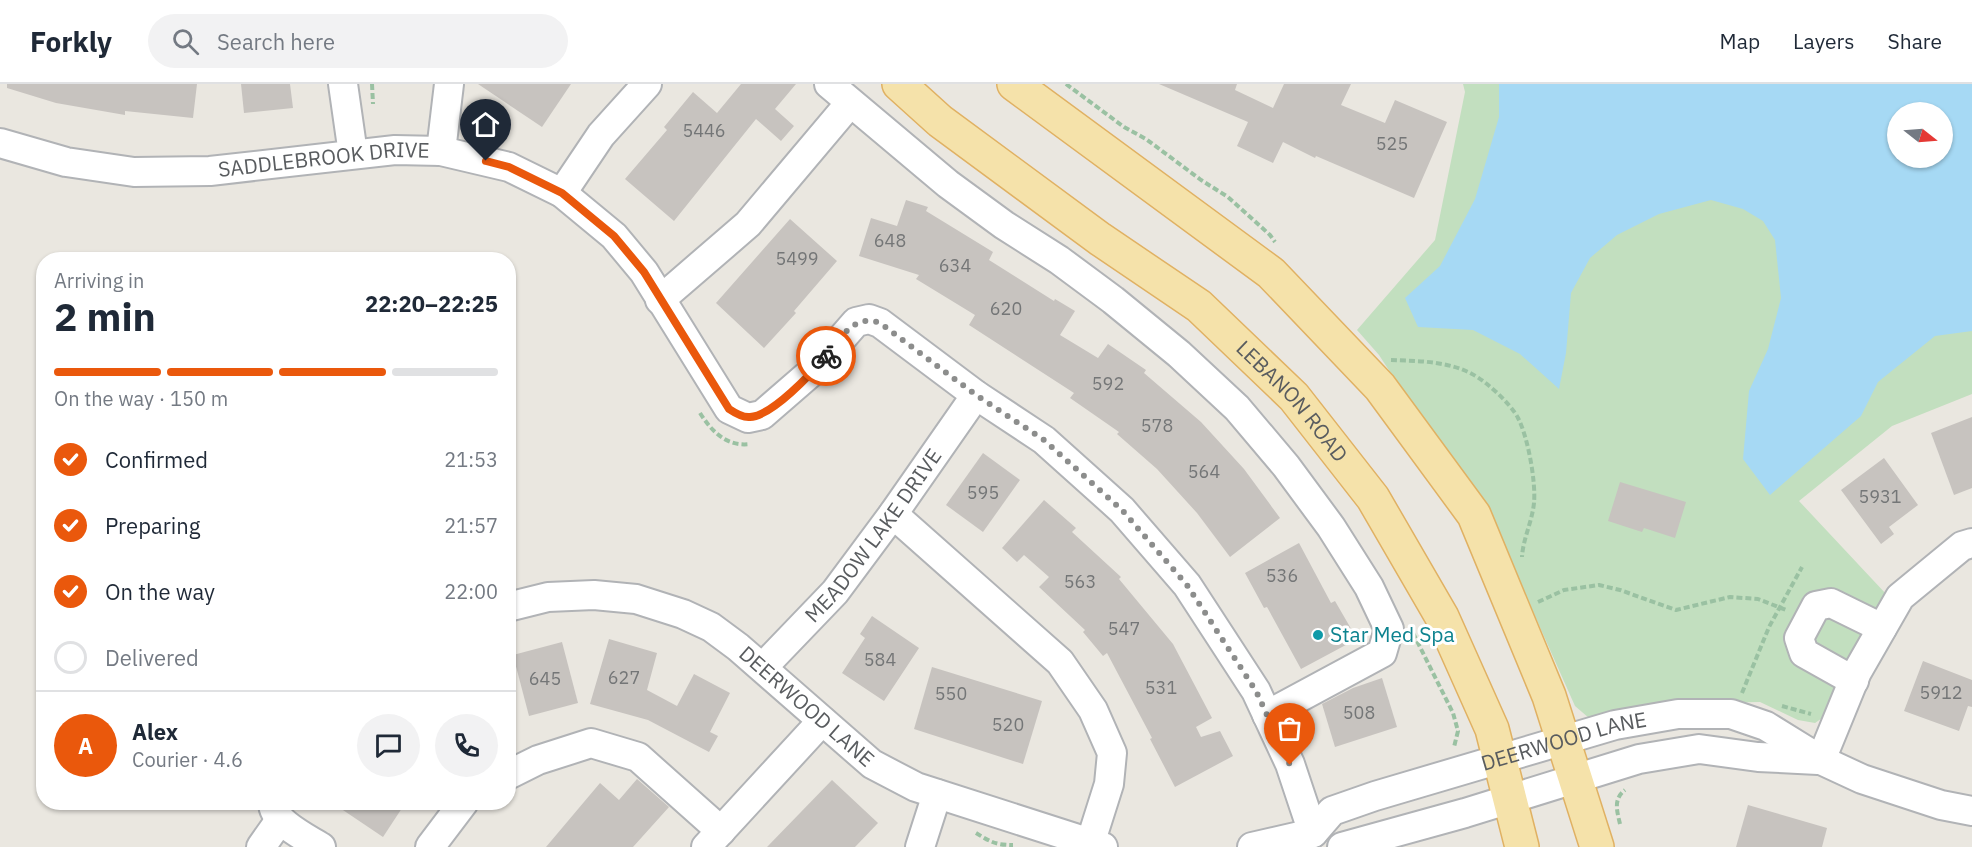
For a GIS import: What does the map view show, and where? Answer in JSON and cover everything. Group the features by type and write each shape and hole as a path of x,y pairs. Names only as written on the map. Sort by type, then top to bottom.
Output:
{"main road":[{"name":"LEBANON ROAD","path":"899,84 940,121 1100,239 1199,306 1294,397 1374,498 1442,617 1492,729 1522,847"},
{"path":"1014,84 1271,273 1380,387 1474,515 1549,696 1575,779 1609,838"}],"street":[{"path":"343,84 353,154"},
{"path":"441,151 449,84"},
{"path":"562,193 602,135 647,84"},
{"path":"829,84 948,184 1004,225 1077,273 1179,354 1237,408 1286,466 1331,527 1369,586 1389,628 1382,653 1267,715"},
{"path":"660,300 748,224 850,103"},
{"name":"SADDLEBROOK DRIVE","path":"0,143 66,162 134,172 210,171 395,150 441,151 509,167 562,193 614,236 644,272 729,409 748,418 762,415 815,369 856,322 869,319 880,323 976,395"},
{"path":"976,395 1044,440 1122,510 1187,585 1256,691 1290,765 1313,833 1252,847"},
{"name":"MEADOW LAKE DRIVE","path":"763,667 835,592 976,395"},
{"path":"893,514 1060,662 1094,710 1112,753 1109,784 1096,845"},
{"path":"1821,760 1854,681 1900,597 1962,546 1972,543"},
{"name":"DEERWOOD LANE","path":"516,605 548,597 594,595 636,599 683,614 711,627 763,667 872,764 916,787 1096,845"},
{"path":"1854,681 1804,653 1799,638 1816,606 1831,603 1882,628"},
{"name":"DEERWOOD LANE","path":"1821,760 1758,757 1699,749 1639,759 1510,799 1341,847 1313,833 1332,811 1615,725 1677,714 1731,714 1766,726 1821,760 1862,779 1902,794 1972,811"},
{"path":"516,771 538,760 591,743 638,757 713,839 822,721"},
{"path":"920,847 937,794"},
{"path":"430,847 458,810"},
{"path":"261,847 277,811 321,847"}],"path":[{"path":"697,408 707,424 722,439 738,446 761,442"},
{"path":"1742,694 1769,627 1802,567"},
{"path":"1536,603 1564,590 1599,585 1676,610 1730,597 1758,599 1808,621"},
{"path":"1609,838 1618,795 1625,790"}],"green space":[{"path":"1463,84 1972,84 1972,394 1892,426 1799,501 1887,595 1828,714 1815,723 1798,720 1760,702 1705,703 1589,718 1575,706 1518,578 1478,506 1379,355 1357,330 1435,240 1465,92"}],"water":[{"path":"1499,84 1972,84 1972,331 1935,336 1878,382 1861,416 1770,495 1743,459 1749,391 1768,349 1781,298 1775,240 1763,221 1743,209 1711,200 1659,214 1617,235 1590,258 1571,293 1566,353 1559,389 1520,354 1473,330 1418,327 1405,298 1440,266 1475,199 1499,117"}],"building":[{"path":"7,84 197,84 193,118 125,111 125,115 56,103 7,88"},
{"path":"241,84 290,84 293,108 244,113"},
{"path":"478,84 571,84 542,127"},
{"path":"741,84 796,84 775,109 794,126 781,141 756,119 674,221 625,179 667,130 664,127 693,92 717,113"},
{"path":"1159,84 1237,84 1235,90 1273,108 1284,84 1351,84 1341,105 1385,123 1395,100 1447,122 1414,198 1316,156 1315,158 1283,142 1273,163 1237,146 1248,122"},
{"path":"906,200 928,207 926,211 993,252 989,260 1054,301 1055,299 1075,311 1060,335 1098,358 1108,344 1146,370 1144,373 1201,422 1244,469 1280,518 1230,557 1197,513 1157,469 1117,434 1119,432 1070,398 1074,393 969,325 975,315 916,279 919,275 859,256 871,218 897,226"},
{"path":"790,219 837,261 794,311 796,313 764,348 716,303"},
{"path":"1972,417 1972,488 1954,495 1931,433"},
{"path":"983,453 1020,480 983,532 946,505"},
{"path":"1884,458 1918,505 1889,527 1894,534 1881,544 1841,490"},
{"path":"1620,482 1686,502 1675,538 1644,528 1642,532 1608,521"},
{"path":"1044,500 1076,528 1072,532 1121,577 1119,579 1173,644 1212,718 1196,727 1201,737 1220,731 1233,756 1175,787 1107,653 1103,656 1083,632 1085,630 1039,587 1049,577 1024,555 1017,562 1002,548"},
{"path":"1299,543 1331,603 1335,601 1357,639 1301,669 1267,607 1264,608 1245,573"},
{"path":"872,616 919,648 884,701 842,673 865,638 860,634"},
{"path":"609,639 657,653 647,690 677,706 694,674 730,693 710,732 718,736 709,752 648,720 590,704"},
{"path":"562,642 578,703 529,716 516,666 516,654"},
{"path":"1923,661 1972,680 1972,707 1968,706 1959,731 1904,711"},
{"path":"932,667 1042,701 1023,764 914,729"},
{"path":"1382,678 1397,727 1335,747 1322,704 1353,688"},
{"path":"637,779 669,807 633,847 546,847 600,783 619,800"},
{"path":"832,780 878,823 855,847 767,847"},
{"path":"1748,805 1827,828 1822,847 1736,847"},
{"path":"343,810 401,810 383,837"}],"way so far":[{"path":"826,356 856,322 869,319 880,323 976,395 1044,440 1122,510 1187,585 1256,691 1290,765"}],"place":[{"name":"Star Med Spa","path":"1318,635"}],"route":[{"path":"486,161 509,167 562,193 614,236 644,272 729,409 736,414 748,418 762,415 815,369 826,356"}]}
